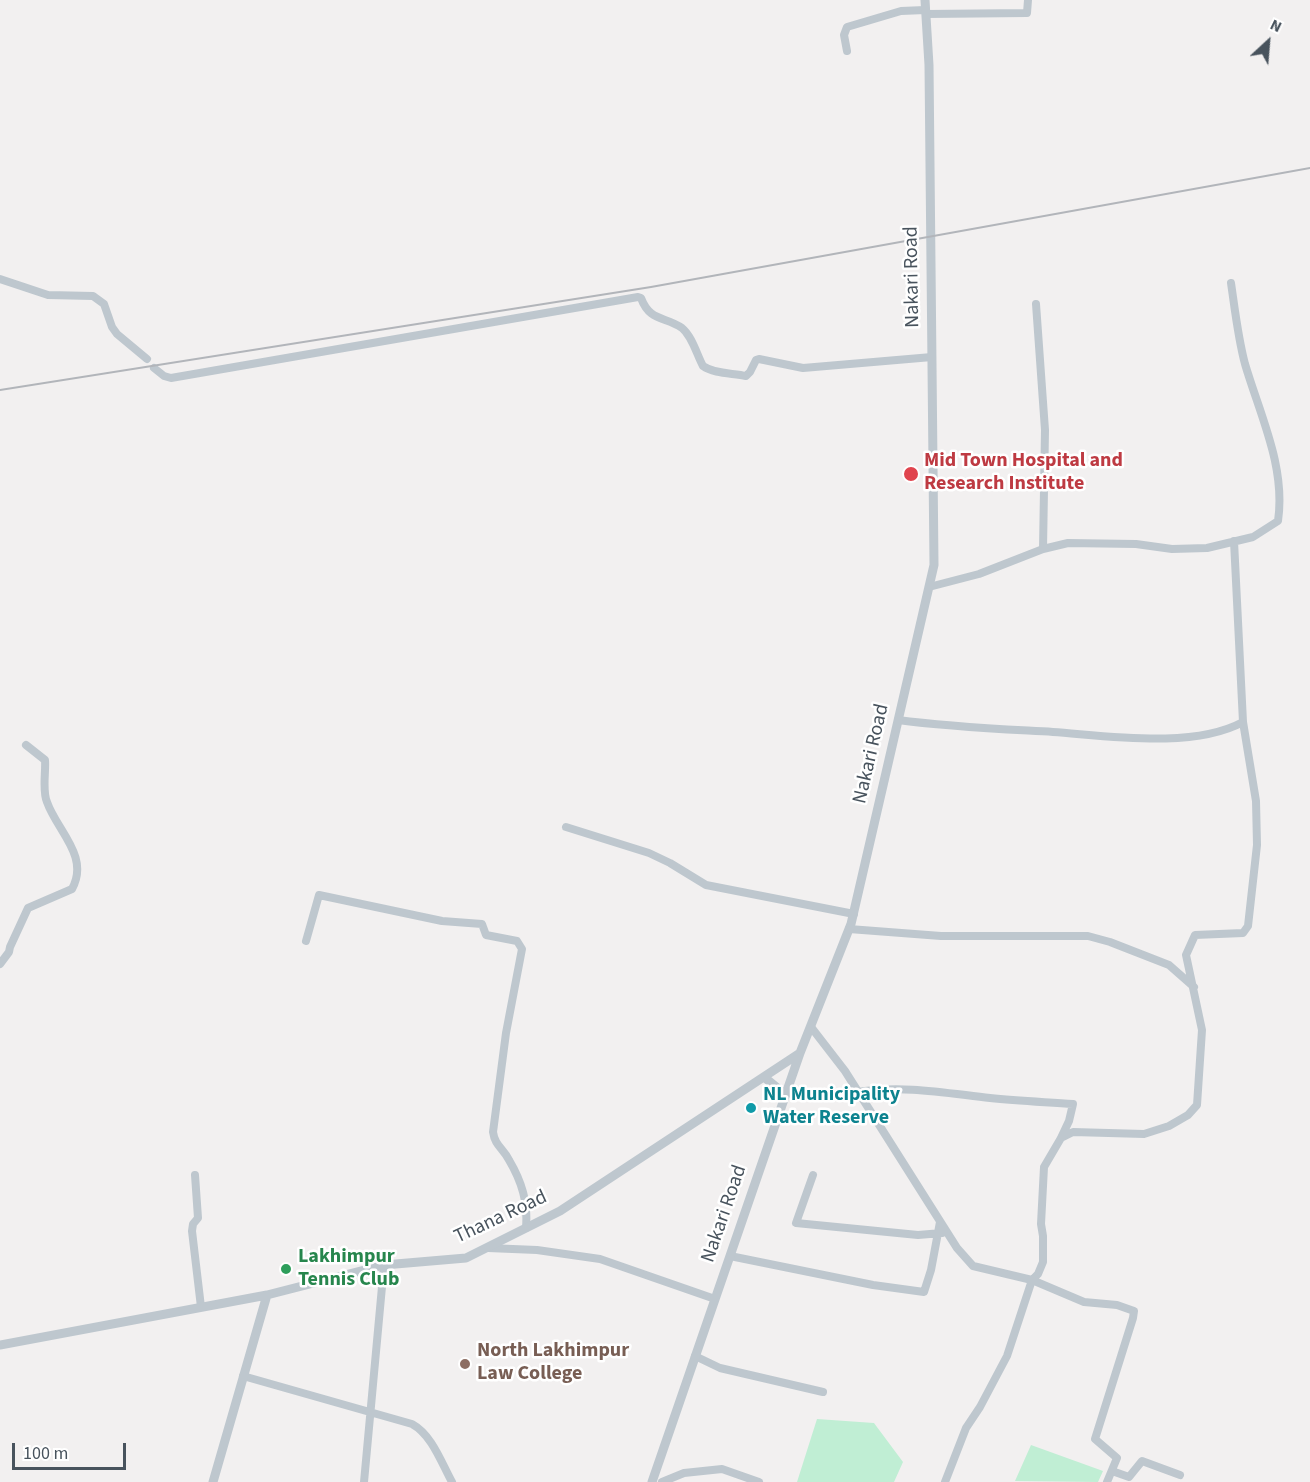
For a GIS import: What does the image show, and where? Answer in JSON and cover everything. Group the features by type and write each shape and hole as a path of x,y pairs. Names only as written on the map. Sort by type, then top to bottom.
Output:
{"street":[{"path":"847,51 844,35 847,27 901,11 925,8 1027,13 1028,0"},
{"name":"Nakari Road","path":"652,1482 800,1053 854,914 934,565 929,66 925,8"},
{"path":"0,279 48,295 93,296 104,304 112,327 117,334 147,359"},
{"path":"929,587 1068,543 1136,544 1172,549 1207,548 1253,537 1278,521 1280,509 1272,447 1245,362 1230,283"},
{"path":"154,368 164,376 171,378 638,297 641,298 646,310 657,318 684,329 707,369 746,376 759,359 803,368 932,357"},
{"path":"1036,304 1046,430 1044,549"},
{"path":"1061,1138 1073,1132 1144,1134 1169,1126 1188,1115 1197,1105 1202,1030 1186,955 1195,935 1243,933 1248,926 1257,834 1256,801 1243,722 1234,541"},
{"path":"898,720 948,726 1155,739 1207,734 1230,729 1243,722"},
{"path":"0,964 9,952 28,908 72,889 77,875 74,849 45,800 45,760 26,745"},
{"path":"566,827 649,853 670,862 706,885 854,914"},
{"path":"306,941 319,895 442,921 482,924 486,935 517,941 522,949 506,1033 493,1132 494,1141 508,1158 524,1191 527,1210 526,1228"},
{"path":"849,929 983,938 1088,936 1169,964 1194,987"},
{"path":"730,1256 873,1285 924,1292 942,1233 940,1222 845,1071 811,1027"},
{"name":"Thana Road","path":"0,1345 267,1295 384,1265 466,1258 560,1211 800,1053"},
{"path":"764,1077 786,1095"},
{"path":"858,1092 885,1089 929,1089 990,1098 1073,1104 1069,1121 1044,1167 1041,1224 1043,1262 1038,1274 1032,1280 1008,1356 966,1428 945,1482"},
{"path":"195,1175 198,1218 192,1231 201,1307"},
{"path":"813,1175 795,1222 884,1233 918,1235 942,1233 973,1266 1032,1280 1084,1302 1117,1305 1134,1311 1095,1439 1117,1458 1107,1482"},
{"path":"486,1248 537,1250 600,1259 715,1299"},
{"path":"364,1482 384,1265"},
{"path":"213,1482 267,1295"},
{"path":"695,1356 720,1368 823,1392"},
{"path":"243,1376 412,1424 421,1429 435,1449 452,1482"},
{"path":"1112,1471 1129,1477 1142,1461 1180,1475"},
{"path":"662,1482 684,1473 722,1469 759,1482"}],"green space":[{"path":"817,1419 874,1423 903,1462 894,1482 797,1482"},
{"path":"1031,1445 1103,1471 1098,1482 1015,1481"}],"railway":[{"path":"0,390 651,287 1310,168"}],"place":[{"name":"Mid Town Hospital and Research Institute","path":"911,474"},
{"name":"NL Municipality Water Reserve","path":"751,1108"},
{"name":"Lakhimpur Tennis Club","path":"286,1269"},
{"name":"North Lakhimpur Law College","path":"465,1364"}]}
